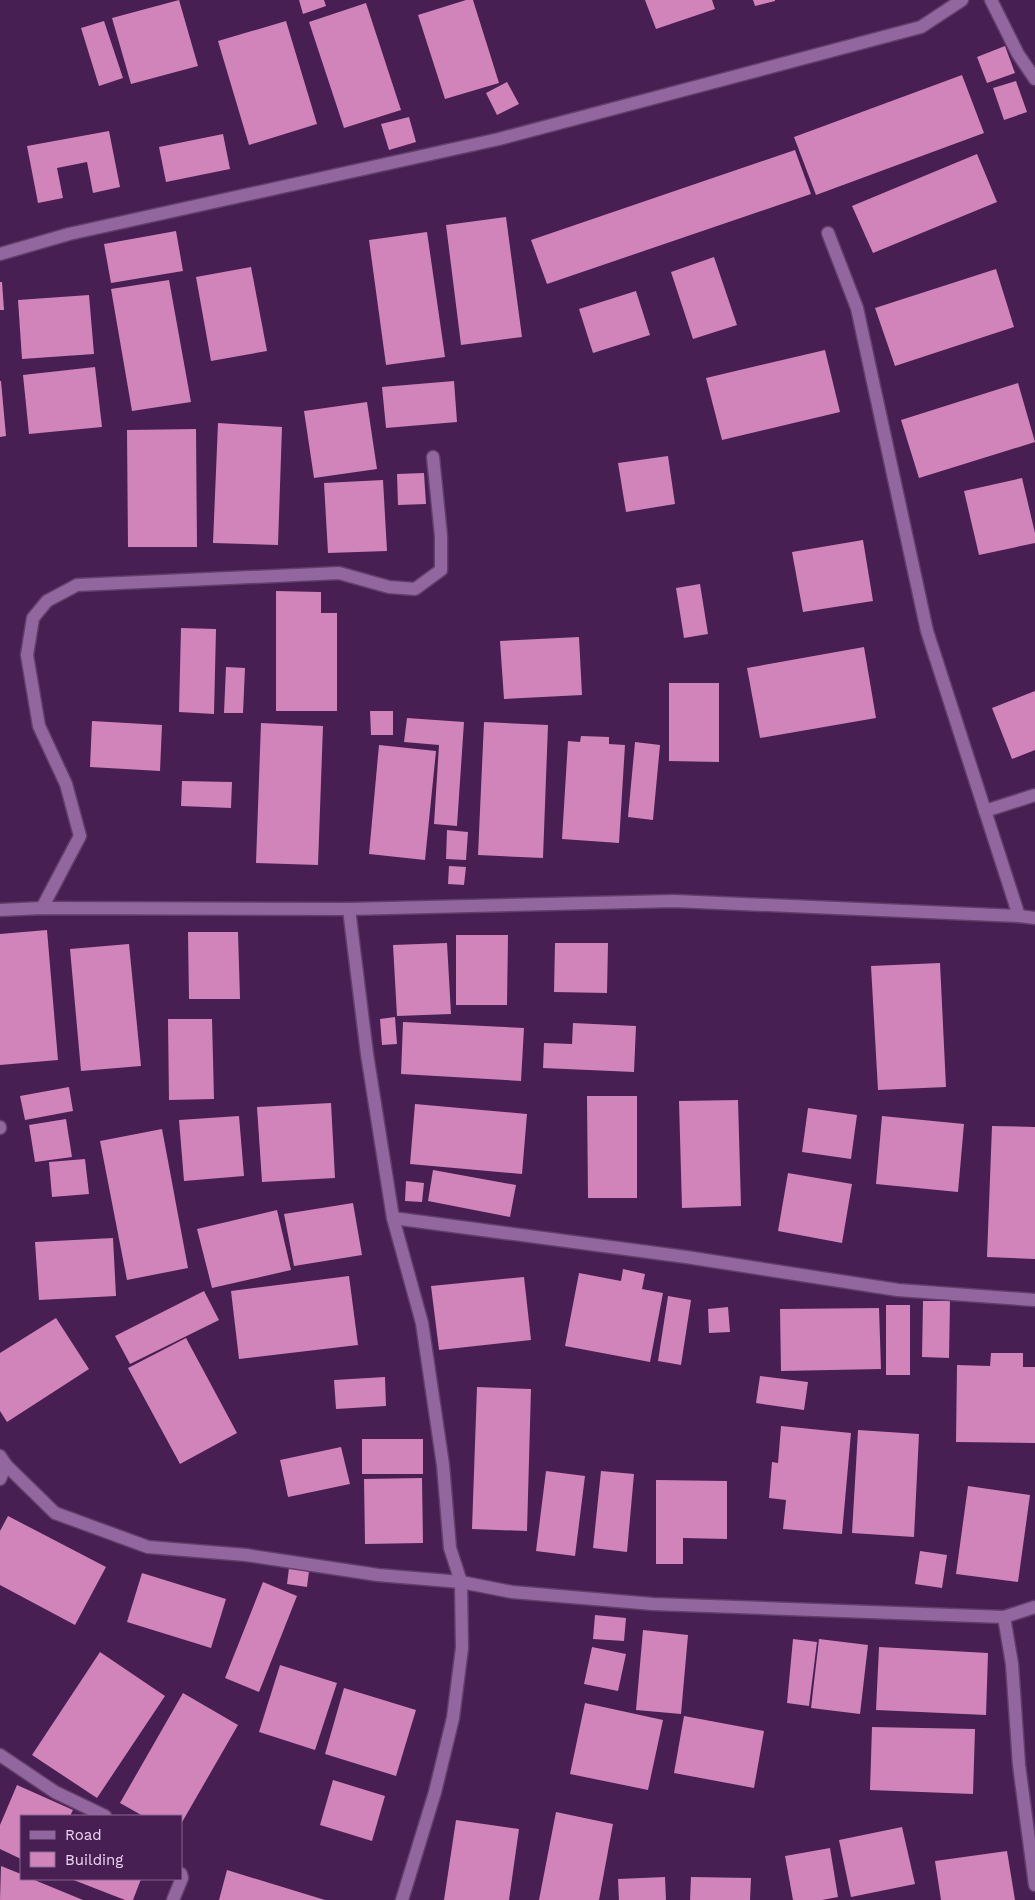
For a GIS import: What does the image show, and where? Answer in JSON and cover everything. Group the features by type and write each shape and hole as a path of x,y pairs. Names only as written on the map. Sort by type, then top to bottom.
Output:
{"street":[{"path":"0,254 69,234 499,139 920,27 962,0"},
{"path":"991,0 1018,54 1035,79"},
{"path":"828,233 857,308 927,631 1019,916"},
{"path":"42,908 80,836 66,784 39,726 27,655 33,618 47,601 77,585 339,573 390,587 414,589 441,570 441,536 434,458"},
{"path":"985,810 1035,795"},
{"path":"0,910 42,908 349,909 674,901 1035,918"},
{"path":"349,909 367,1054 393,1218 422,1323 443,1466 450,1548 461,1582 462,1648 453,1718 435,1792 402,1900"},
{"path":"393,1218 686,1257 898,1290 1035,1300"},
{"path":"3,1460 55,1513 148,1547 246,1555 378,1574 461,1582 512,1592 653,1604 1004,1617 1035,1607"},
{"path":"0,1479 3,1460"},
{"path":"1004,1617 1012,1664 1019,1765 1035,1885"},
{"path":"0,1756 55,1792 103,1815"},
{"path":"173,1900 181,1880"}],"building":[{"path":"179,0 198,66 131,84 112,18"},
{"path":"299,0 324,0 326,6 303,14"},
{"path":"466,0 473,0 499,83 445,99 418,15"},
{"path":"645,0 712,0 715,9 656,29"},
{"path":"753,0 775,0 775,1 755,6"},
{"path":"366,3 401,110 344,128 309,22"},
{"path":"104,21 123,78 99,86 81,28"},
{"path":"286,21 317,124 249,145 218,41"},
{"path":"1005,46 1015,73 987,83 977,57"},
{"path":"962,75 984,133 816,195 794,137"},
{"path":"1016,81 1027,112 1004,120 993,88"},
{"path":"507,82 519,104 497,115 486,93"},
{"path":"409,117 416,142 389,150 381,124"},
{"path":"109,131 120,187 93,193 87,162 57,168 63,198 38,203 27,146"},
{"path":"223,134 230,169 166,182 159,147"},
{"path":"795,150 811,194 547,284 531,240"},
{"path":"977,154 997,202 873,253 852,206"},
{"path":"506,217 522,337 461,345 446,225"},
{"path":"176,231 183,271 111,283 104,244"},
{"path":"427,232 445,357 386,365 369,240"},
{"path":"714,257 737,325 693,339 671,272"},
{"path":"251,267 267,351 211,361 196,277"},
{"path":"996,269 1014,327 895,366 875,308"},
{"path":"169,280 191,402 132,411 111,289"},
{"path":"0,282 2,282 4,310 0,310"},
{"path":"636,291 650,335 593,353 579,309"},
{"path":"89,295 94,354 22,359 18,300"},
{"path":"825,350 840,412 722,440 706,378"},
{"path":"95,367 102,427 29,434 23,375"},
{"path":"0,381 6,436 0,437"},
{"path":"454,381 457,422 386,428 382,387"},
{"path":"1018,383 1035,442 919,478 901,420"},
{"path":"367,402 377,469 314,478 304,411"},
{"path":"218,423 282,427 278,545 213,543"},
{"path":"196,429 197,547 128,547 127,430"},
{"path":"668,456 675,504 626,512 618,463"},
{"path":"424,473 426,504 398,505 397,474"},
{"path":"1022,478 1035,533 1035,543 979,555 964,491"},
{"path":"383,480 387,551 328,553 324,483"},
{"path":"863,540 873,601 803,612 792,552"},
{"path":"700,584 708,634 684,638 676,588"},
{"path":"276,591 321,592 321,613 337,613 337,711 276,711"},
{"path":"181,628 216,629 214,714 179,712"},
{"path":"579,637 582,695 504,699 500,641"},
{"path":"864,647 876,718 760,738 747,668"},
{"path":"226,667 245,668 243,713 224,713"},
{"path":"669,683 719,683 719,762 669,761"},
{"path":"1035,691 1035,750 1012,759 992,708"},
{"path":"370,711 393,711 393,735 371,735"},
{"path":"407,718 464,722 457,826 434,824 439,745 404,742"},
{"path":"92,721 162,725 160,771 90,767"},
{"path":"484,722 548,725 543,858 478,855"},
{"path":"261,723 323,726 318,865 256,863"},
{"path":"581,736 609,737 609,744 625,745 619,843 562,839 568,741 580,742"},
{"path":"635,742 660,745 653,820 628,817"},
{"path":"379,745 436,751 425,860 369,854"},
{"path":"182,781 232,782 231,808 181,806"},
{"path":"447,830 468,832 466,860 446,859"},
{"path":"449,866 466,867 464,885 448,884"},
{"path":"47,930 58,1060 0,1065 0,934"},
{"path":"188,932 238,932 240,999 189,999"},
{"path":"456,935 508,935 507,1005 456,1005"},
{"path":"447,943 451,1014 397,1016 393,945"},
{"path":"555,943 608,943 607,993 554,992"},
{"path":"129,944 141,1066 81,1071 70,949"},
{"path":"940,963 946,1087 878,1090 871,966"},
{"path":"395,1017 397,1044 382,1045 380,1019"},
{"path":"168,1019 212,1019 214,1099 169,1100"},
{"path":"403,1022 524,1028 521,1081 401,1074"},
{"path":"573,1023 636,1026 634,1072 543,1068 544,1043 572,1044"},
{"path":"69,1087 73,1111 25,1120 20,1096"},
{"path":"587,1096 637,1096 637,1198 588,1198"},
{"path":"738,1100 741,1206 682,1208 679,1101"},
{"path":"331,1103 335,1178 262,1182 257,1107"},
{"path":"415,1104 527,1114 522,1174 410,1164"},
{"path":"808,1108 857,1115 851,1159 802,1152"},
{"path":"239,1116 244,1176 184,1181 179,1120"},
{"path":"882,1116 964,1124 958,1192 876,1184"},
{"path":"66,1119 72,1157 35,1162 29,1125"},
{"path":"992,1126 1035,1127 1035,1259 987,1257"},
{"path":"162,1129 188,1268 127,1280 100,1141"},
{"path":"85,1159 89,1194 52,1197 49,1162"},
{"path":"433,1170 516,1185 510,1217 428,1201"},
{"path":"788,1173 852,1184 842,1243 778,1231"},
{"path":"406,1181 424,1183 422,1202 405,1201"},
{"path":"353,1203 362,1255 294,1266 284,1214"},
{"path":"277,1210 291,1270 212,1288 197,1229"},
{"path":"113,1238 116,1296 39,1300 35,1242"},
{"path":"623,1269 645,1274 642,1289 663,1293 650,1362 565,1346 579,1273 621,1281"},
{"path":"349,1276 358,1345 239,1359 231,1291"},
{"path":"524,1277 531,1340 439,1350 431,1286"},
{"path":"204,1291 219,1320 130,1364 115,1336"},
{"path":"668,1296 691,1300 681,1365 658,1361"},
{"path":"923,1301 950,1301 949,1358 922,1357"},
{"path":"886,1305 910,1305 910,1375 886,1375"},
{"path":"728,1307 730,1332 709,1333 708,1309"},
{"path":"879,1308 881,1369 781,1371 780,1309"},
{"path":"56,1318 89,1369 7,1422 0,1411 0,1353"},
{"path":"186,1338 237,1433 180,1464 128,1368"},
{"path":"991,1353 1023,1353 1023,1367 1035,1367 1035,1443 956,1442 957,1365 990,1366"},
{"path":"760,1376 808,1382 804,1410 756,1403"},
{"path":"385,1377 386,1406 336,1409 334,1380"},
{"path":"477,1387 531,1389 527,1531 472,1529"},
{"path":"781,1426 851,1433 842,1534 783,1529 786,1500 769,1498 772,1462 778,1463"},
{"path":"858,1430 919,1434 914,1537 852,1533"},
{"path":"362,1439 423,1439 423,1474 362,1474"},
{"path":"341,1447 350,1484 288,1497 280,1460"},
{"path":"546,1471 585,1476 575,1556 536,1551"},
{"path":"601,1471 634,1474 627,1552 593,1548"},
{"path":"422,1478 423,1543 365,1544 364,1479"},
{"path":"656,1480 727,1481 727,1539 683,1538 683,1564 656,1564"},
{"path":"968,1486 1030,1495 1018,1582 956,1574"},
{"path":"8,1516 106,1567 75,1625 0,1585 0,1531"},
{"path":"920,1551 947,1555 942,1588 915,1584"},
{"path":"289,1568 309,1571 307,1587 287,1584"},
{"path":"142,1573 226,1599 211,1648 127,1622"},
{"path":"263,1582 297,1596 259,1692 225,1678"},
{"path":"595,1615 626,1618 624,1641 593,1639"},
{"path":"643,1630 688,1635 681,1714 636,1710"},
{"path":"793,1639 817,1642 809,1706 787,1703"},
{"path":"819,1639 868,1645 860,1714 811,1708"},
{"path":"592,1647 626,1654 618,1691 584,1684"},
{"path":"879,1647 988,1653 986,1715 876,1710"},
{"path":"100,1652 165,1696 97,1798 32,1755"},
{"path":"280,1665 337,1683 315,1750 259,1732"},
{"path":"344,1688 416,1710 396,1776 325,1754"},
{"path":"183,1693 238,1725 182,1822 182,1815 141,1815 120,1803"},
{"path":"585,1703 663,1720 648,1790 570,1774"},
{"path":"684,1716 764,1731 754,1788 674,1773"},
{"path":"872,1727 975,1729 973,1794 870,1790"},
{"path":"333,1780 385,1796 372,1841 320,1825"},
{"path":"17,1785 73,1810 70,1815 20,1815 20,1859 0,1849 0,1825"},
{"path":"556,1812 613,1824 599,1900 539,1900"},
{"path":"456,1820 519,1829 509,1900 444,1900"},
{"path":"902,1827 915,1884 851,1897 839,1840"},
{"path":"830,1848 838,1897 822,1900 793,1900 785,1856"},
{"path":"1007,1851 1015,1900 941,1900 935,1861"},
{"path":"1,1866 20,1874 20,1880 34,1880 83,1900 0,1900"},
{"path":"227,1870 325,1900 219,1900"},
{"path":"665,1877 666,1900 619,1900 618,1879"},
{"path":"691,1877 751,1878 750,1900 690,1900"},
{"path":"74,1880 141,1880 133,1900 125,1900"}]}
